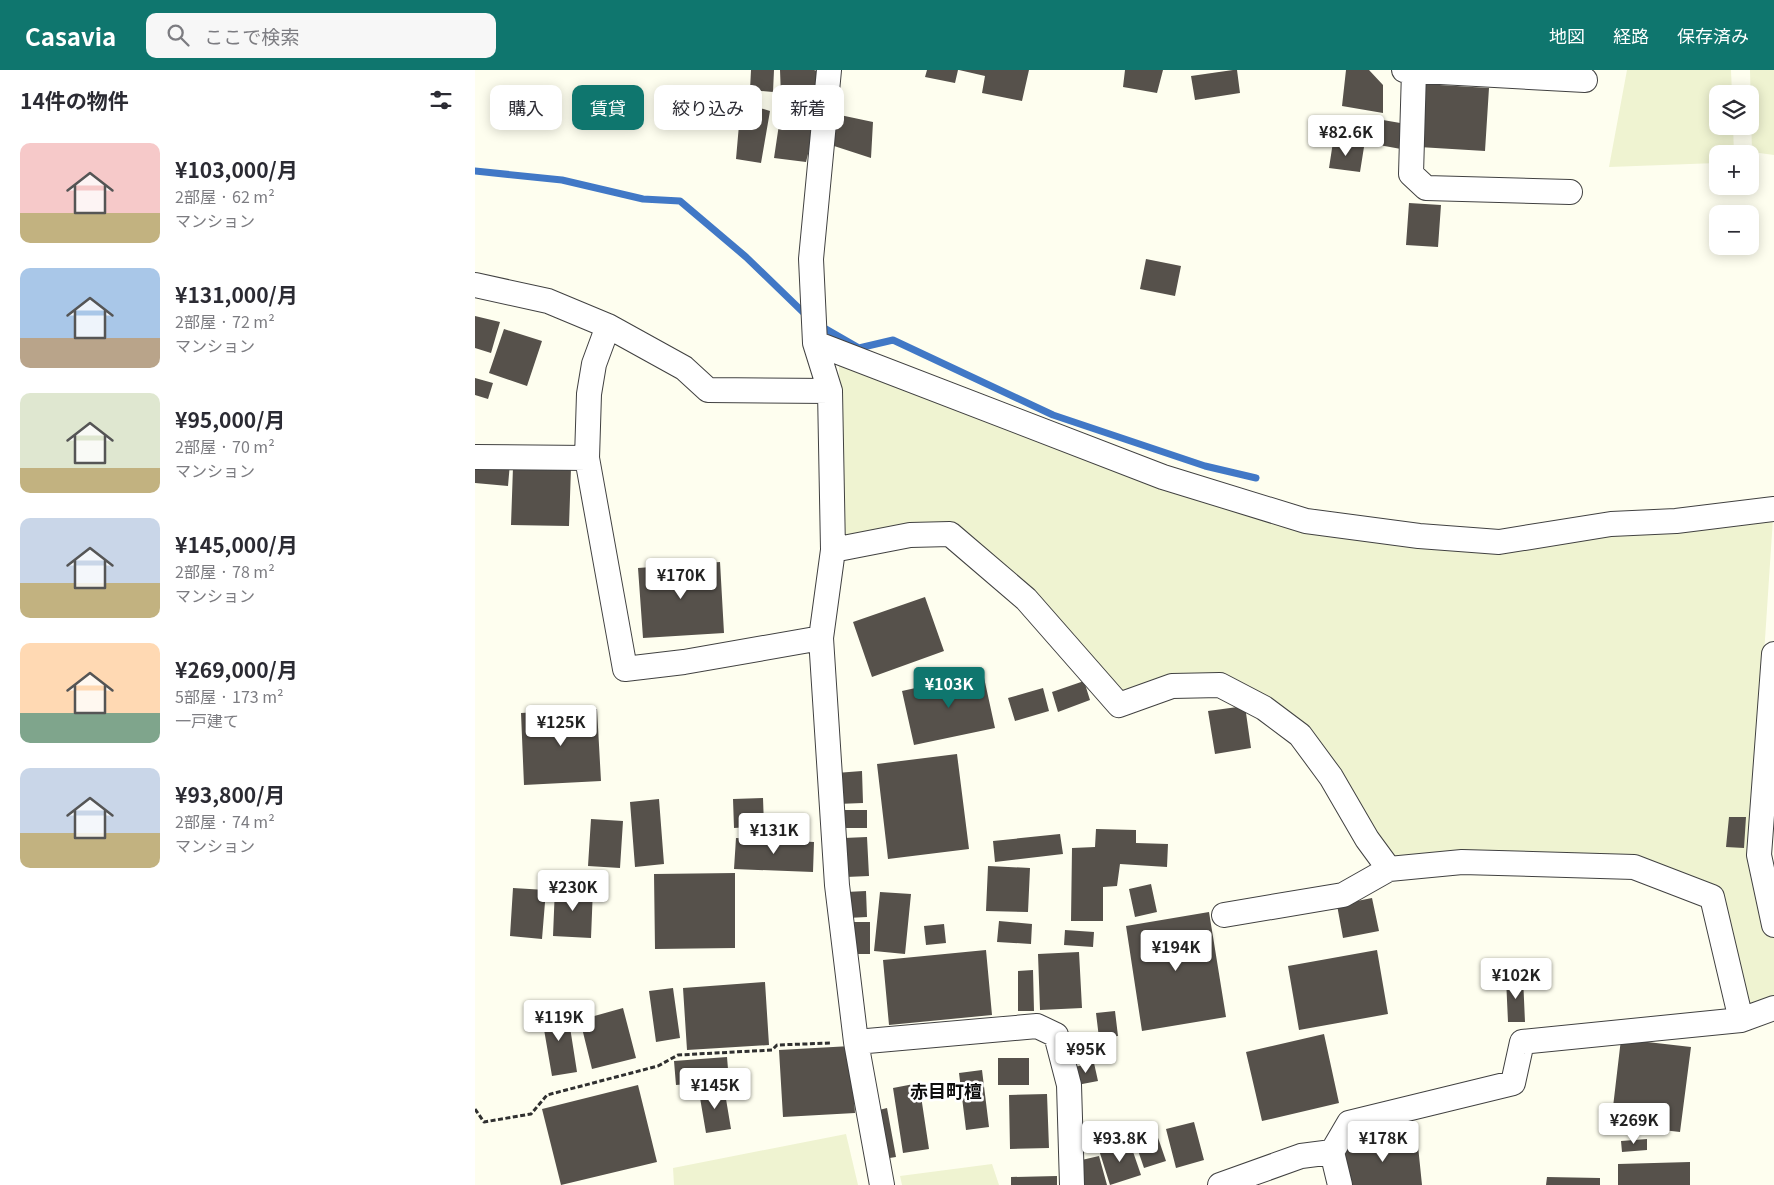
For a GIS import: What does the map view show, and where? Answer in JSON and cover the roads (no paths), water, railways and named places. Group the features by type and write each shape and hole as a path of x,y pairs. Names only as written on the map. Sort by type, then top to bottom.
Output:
{"street":[{"path":"829,70 811,259 815,343 831,391 833,550 821,638 837,885 856,1042 882,1185"},
{"path":"1570,192 1427,188 1411,174 1409,71 1585,80"},
{"path":"475,285 548,301 608,326 684,368 708,390 831,391"},
{"path":"608,326 594,364 589,394 587,458 620,650 625,669 684,662 821,638"},
{"path":"815,343 1163,477 1306,521 1419,536 1499,542 1611,524 1675,521 1774,509"},
{"path":"475,457 587,458"},
{"path":"833,550 910,535 950,534 1026,599 1119,706 1172,686 1220,685 1264,708 1300,735 1331,777 1367,839 1389,869"},
{"path":"1774,654 1759,855 1774,925"},
{"path":"1224,915 1343,895 1389,869 1462,862 1634,866 1712,897 1741,1020"},
{"path":"1340,1185 1332,1152 1349,1123 1513,1083 1522,1042 1741,1020 1774,1008"},
{"path":"856,1042 1037,1026 1056,1035 1069,1085 1072,1185"},
{"path":"1220,1185 1301,1156 1332,1152"}],"waterway":[{"path":"475,171 562,180 643,199 680,201 746,257 807,316"},
{"path":"819,325 859,348 893,340 1053,415 1205,466 1256,478"}],"district":[{"name":"赤目町檀","path":"946,1092"}]}
